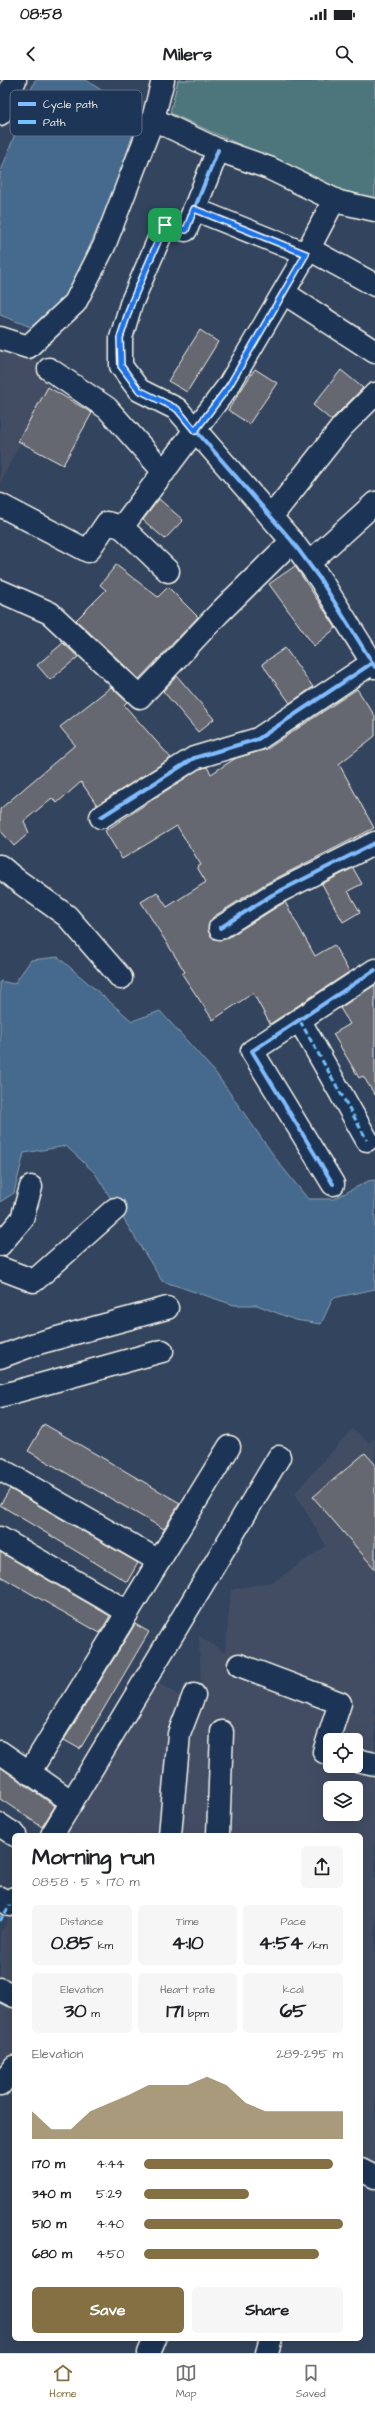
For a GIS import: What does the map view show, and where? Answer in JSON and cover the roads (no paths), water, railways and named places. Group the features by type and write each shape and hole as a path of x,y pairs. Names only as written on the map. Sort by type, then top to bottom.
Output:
{"street":[{"path":"11,90 15,80"},
{"path":"0,338 28,347 75,303 104,246 153,119 163,80"},
{"path":"0,114 10,91"},
{"path":"153,119 218,150 269,168 334,200 375,210"},
{"path":"101,817 194,758 258,738 374,665 362,643 309,563 292,541 177,409 139,390 121,366 120,338 131,304 165,225 186,230 218,150"},
{"path":"122,527 229,386 308,252 334,200"},
{"path":"194,209 308,252 375,285"},
{"path":"284,293 375,352"},
{"path":"49,369 107,408 164,472"},
{"path":"271,517 342,427 375,394"},
{"path":"309,563 375,503"},
{"path":"0,505 88,551 106,523 122,527 168,570"},
{"path":"0,591 50,613 140,697 219,613 292,541"},
{"path":"220,928 272,895 375,843"},
{"path":"0,866 14,878 67,916 121,978"},
{"path":"333,1184 253,1055 252,1051 300,1021 375,970"},
{"path":"300,1021 367,1140"},
{"path":"31,1187 22,1220 0,1245 1,1268 34,1281 115,1209"},
{"path":"0,1357 35,1344 167,1308"},
{"path":"0,1396 162,1351"},
{"path":"30,1773 229,1447"},
{"path":"53,1833 279,1457"},
{"path":"0,1469 159,1561"},
{"path":"0,1538 128,1612"},
{"path":"239,1665 340,1703 330,1733"},
{"path":"170,1833 179,1734 194,1695"},
{"path":"218,1833 222,1732"},
{"path":"0,1752 72,1802"},
{"path":"363,1761 375,1764"},
{"path":"0,1825 12,1834"},
{"path":"0,1898 10,1905 12,1902"},
{"path":"0,1989 12,1995"},
{"path":"0,2085 12,2070"},
{"path":"363,2171 375,2177"},
{"path":"149,2353 154,2341"},
{"path":"267,2353 270,2341"}],"water":[{"path":"35,80 86,80 101,90 31,90"},
{"path":"14,136 132,136 115,189 67,297 31,327 0,315 0,174"},
{"path":"58,957 132,1021 160,1011 215,1072 279,1163 308,1199 334,1199 368,1181 375,1180 375,1289 333,1298 321,1324 295,1320 257,1305 234,1305 162,1281 95,1173 66,1146 24,1153 14,1193 0,1202 0,981 14,984 31,960"}]}
